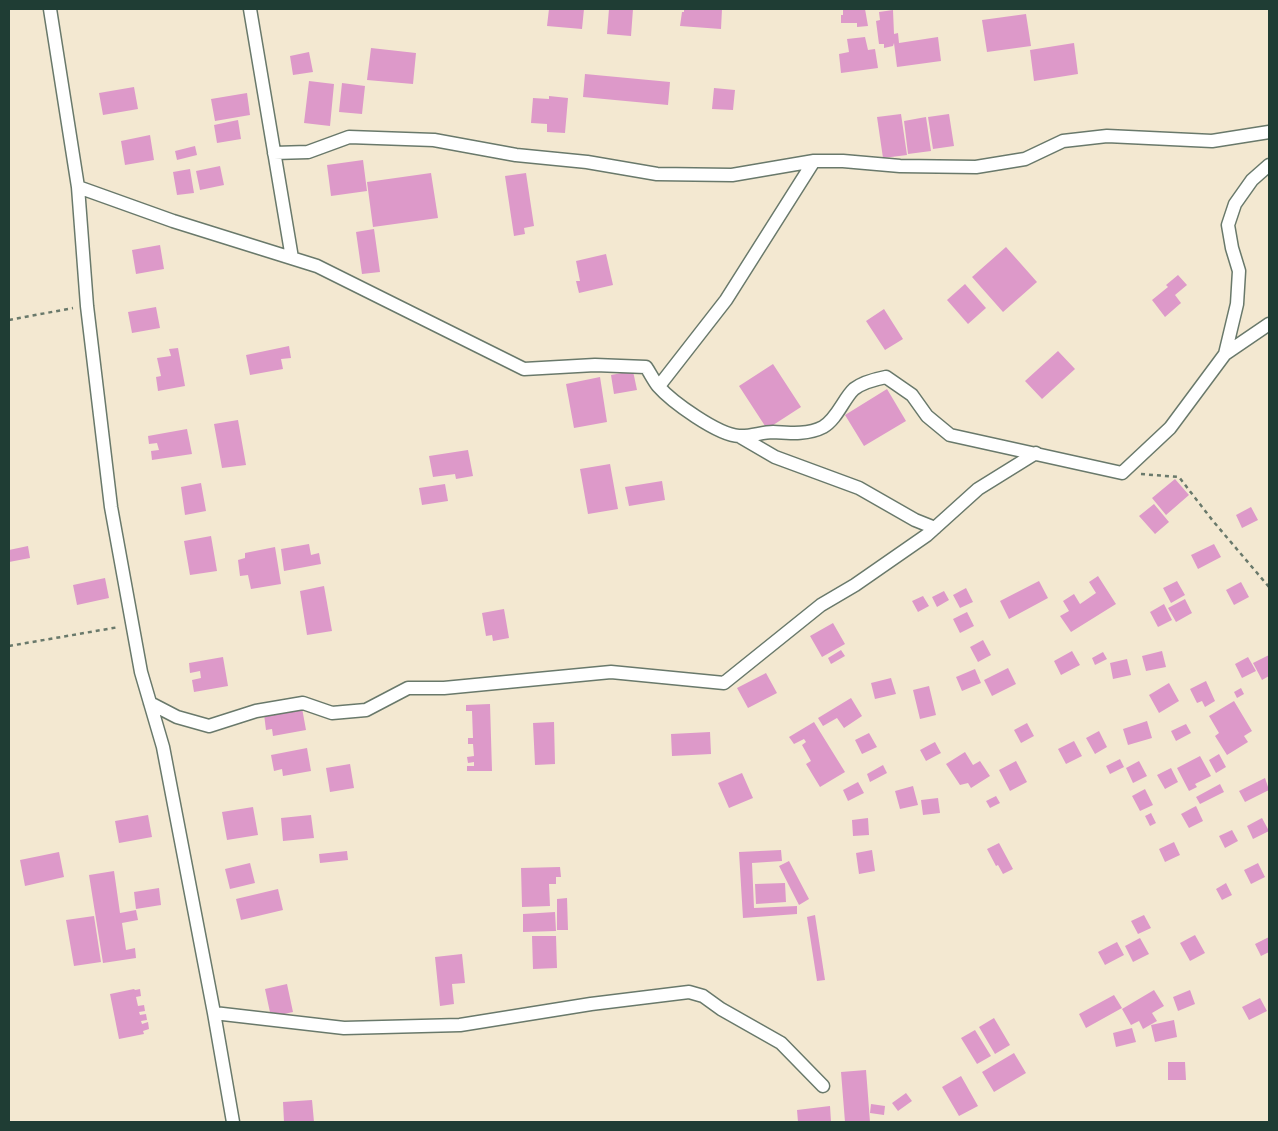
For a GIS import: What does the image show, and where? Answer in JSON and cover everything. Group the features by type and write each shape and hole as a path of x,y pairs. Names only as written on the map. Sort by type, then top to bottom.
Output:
{"street":[{"path":"50,9 78,187 87,306 111,507 141,672 163,747 233,1122"},
{"path":"250,9 292,258"},
{"path":"274,153 308,152 349,137 434,140 516,155 587,162 657,174 732,175 814,161 843,161 900,166 976,167 1025,159 1063,141 1107,136 1212,141 1269,132"},
{"path":"659,386 726,300 814,161"},
{"path":"1225,354 1237,304 1239,271 1228,225 1235,204 1252,180 1269,165"},
{"path":"78,187 316,266 524,369 595,365 646,367 659,386 689,412 720,431 739,436 775,457 859,488 915,520 935,528"},
{"path":"739,436 761,432 803,433 823,427 841,409 854,389 869,381 886,377 912,396 927,416 950,434 1122,473 1170,428 1225,354 1269,324"},
{"path":"150,703 177,718 209,726 256,711 303,703 332,713 366,710 408,688 444,688 612,672 724,683 821,605 855,585 927,535 978,489 1036,454"},
{"path":"214,1013 344,1028 460,1024 591,1004 688,992 703,996 721,1009 781,1043 823,1086"}],"path":[{"path":"9,320 87,306"},
{"path":"1122,473 1179,477 1229,541 1269,587"},
{"path":"9,646 132,624"}],"building":[{"path":"549,9 584,9 582,29 547,26"},
{"path":"609,9 633,9 631,36 607,34"},
{"path":"684,9 722,9 721,29 680,26"},
{"path":"843,9 865,9 868,26 857,27 857,23 841,23"},
{"path":"893,10 894,34 898,33 899,43 938,37 941,61 897,67 894,43 893,46 884,48 884,44 879,44 876,21 880,20 879,12"},
{"path":"1026,14 1031,46 987,52 982,20"},
{"path":"865,37 868,50 875,49 878,68 841,73 839,54 849,52 847,39"},
{"path":"1074,43 1078,74 1034,81 1030,50"},
{"path":"371,48 416,53 413,84 367,80"},
{"path":"309,52 313,72 293,75 290,56"},
{"path":"585,74 670,82 668,105 583,97"},
{"path":"309,81 334,84 330,126 304,123"},
{"path":"342,83 365,86 362,114 339,112"},
{"path":"134,87 138,109 103,115 99,93"},
{"path":"714,88 735,90 733,110 712,109"},
{"path":"247,93 250,115 215,121 211,99"},
{"path":"549,96 568,98 565,133 547,132 547,124 531,123 533,98 549,99"},
{"path":"901,114 907,155 883,158 877,117"},
{"path":"949,114 954,146 933,149 928,117"},
{"path":"926,117 931,151 908,154 904,121"},
{"path":"238,120 241,139 217,143 214,125"},
{"path":"150,135 154,160 125,165 121,141"},
{"path":"195,146 197,155 177,160 175,151"},
{"path":"363,160 367,191 331,196 327,165"},
{"path":"220,166 224,185 200,190 196,171"},
{"path":"190,169 194,193 177,195 173,172"},
{"path":"431,173 438,218 373,227 367,182"},
{"path":"526,173 534,226 524,228 525,234 514,236 505,176"},
{"path":"374,229 380,272 362,274 356,232"},
{"path":"160,245 164,269 136,274 132,250"},
{"path":"1006,247 1037,282 1003,312 972,277"},
{"path":"606,254 613,285 579,293 576,281 580,281 576,261"},
{"path":"1178,275 1187,285 1175,295 1181,303 1165,317 1152,300 1168,287 1166,285"},
{"path":"965,284 986,308 968,324 947,300"},
{"path":"156,307 160,328 132,333 128,312"},
{"path":"884,309 903,339 885,350 866,321"},
{"path":"289,346 291,358 281,359 283,369 250,375 246,355"},
{"path":"178,348 185,386 158,391 156,377 161,376 157,358 171,356 169,349"},
{"path":"1058,351 1075,369 1042,399 1025,381"},
{"path":"773,364 801,407 767,429 739,386"},
{"path":"633,371 637,390 614,394 611,375"},
{"path":"600,377 607,422 574,428 566,384"},
{"path":"887,389 906,421 864,446 845,415"},
{"path":"238,420 246,465 222,468 214,424"},
{"path":"187,429 192,454 152,460 151,451 159,450 157,443 149,444 148,436"},
{"path":"468,450 473,476 456,479 455,474 433,477 429,456"},
{"path":"610,464 618,509 588,514 580,469"},
{"path":"1175,479 1189,495 1166,515 1152,498"},
{"path":"662,481 665,500 629,506 625,487"},
{"path":"201,483 206,511 185,515 181,487"},
{"path":"445,484 448,501 422,505 419,488"},
{"path":"1154,504 1169,522 1155,534 1139,516"},
{"path":"1251,507 1258,520 1242,528 1236,515"},
{"path":"211,536 217,571 190,575 184,541"},
{"path":"309,544 311,555 319,553 321,564 284,571 281,549"},
{"path":"1214,544 1221,557 1198,569 1191,555"},
{"path":"28,546 30,558 9,562 9,550"},
{"path":"275,547 281,584 251,589 248,575 240,576 238,560 245,558 245,553"},
{"path":"1098,576 1116,604 1071,632 1060,616 1069,611 1063,601 1074,594 1080,604 1096,593 1089,582"},
{"path":"105,578 109,598 77,605 73,585"},
{"path":"1039,581 1048,598 1009,619 1000,601"},
{"path":"1177,581 1185,595 1171,603 1163,588"},
{"path":"1241,582 1249,597 1234,605 1226,590"},
{"path":"324,586 332,631 307,635 300,591"},
{"path":"966,588 973,602 960,608 953,595"},
{"path":"944,591 949,600 937,607 932,597"},
{"path":"923,596 929,606 918,612 912,601"},
{"path":"1185,599 1192,613 1176,622 1168,608"},
{"path":"1164,604 1172,620 1158,627 1150,612"},
{"path":"504,609 509,638 493,641 492,635 486,636 482,613"},
{"path":"967,612 974,626 960,633 953,619"},
{"path":"833,623 845,644 822,657 810,636"},
{"path":"983,640 991,655 978,662 970,647"},
{"path":"841,650 845,656 831,664 828,658"},
{"path":"1072,651 1080,665 1061,675 1054,661"},
{"path":"1162,651 1166,667 1146,671 1142,656"},
{"path":"1103,652 1107,659 1095,665 1092,658"},
{"path":"1269,655 1269,676 1262,680 1253,663"},
{"path":"223,657 228,686 194,692 192,680 201,678 200,671 190,673 189,663"},
{"path":"1248,657 1256,671 1242,678 1235,664"},
{"path":"1127,659 1131,675 1113,679 1110,663"},
{"path":"1008,668 1016,684 992,696 984,680"},
{"path":"975,669 981,683 962,691 956,677"},
{"path":"766,673 777,693 748,708 737,688"},
{"path":"891,678 896,694 875,699 871,683"},
{"path":"1206,681 1215,701 1205,707 1202,701 1197,703 1190,689"},
{"path":"1169,683 1179,701 1159,713 1149,695"},
{"path":"929,686 936,715 920,719 913,690"},
{"path":"1241,688 1244,694 1237,698 1234,692"},
{"path":"851,698 862,716 844,728 837,718 823,726 818,718"},
{"path":"1234,701 1252,731 1244,736 1248,742 1227,755 1215,736 1219,733 1209,716"},
{"path":"490,704 492,771 467,771 467,766 474,766 474,762 468,763 467,757 474,756 473,744 468,744 468,738 473,738 472,711 466,711 466,705"},
{"path":"302,708 306,730 273,736 272,729 266,730 264,714"},
{"path":"1147,721 1152,738 1128,745 1123,729"},
{"path":"554,722 555,764 535,765 533,723"},
{"path":"814,722 845,772 820,787 806,764 811,761 802,745 806,742 804,739 794,744 789,737"},
{"path":"1027,723 1034,736 1021,743 1014,730"},
{"path":"1186,724 1191,733 1176,741 1171,731"},
{"path":"1099,731 1107,747 1095,754 1086,738"},
{"path":"710,732 711,754 672,756 671,734"},
{"path":"869,733 877,747 862,754 855,740"},
{"path":"1074,741 1082,756 1066,764 1058,749"},
{"path":"935,742 941,753 926,761 920,750"},
{"path":"307,748 311,771 283,776 282,769 274,771 271,755"},
{"path":"965,752 973,765 980,761 990,776 971,788 968,783 960,785 946,764"},
{"path":"1219,754 1226,767 1216,773 1209,760"},
{"path":"1200,756 1211,776 1195,784 1197,787 1189,791 1177,768"},
{"path":"1120,759 1124,767 1110,774 1106,766"},
{"path":"1016,761 1027,782 1010,791 999,770"},
{"path":"1139,761 1147,776 1133,783 1126,768"},
{"path":"350,764 354,788 330,792 326,768"},
{"path":"883,765 887,773 870,782 867,774"},
{"path":"1171,768 1178,782 1165,789 1157,775"},
{"path":"742,773 753,798 729,808 718,783"},
{"path":"1265,778 1269,790 1245,802 1239,791"},
{"path":"858,782 864,793 848,801 843,790"},
{"path":"1220,784 1224,792 1200,804 1196,797"},
{"path":"913,786 918,805 900,809 895,791"},
{"path":"1145,789 1153,805 1140,811 1132,796"},
{"path":"996,796 1000,803 990,808 986,801"},
{"path":"938,798 940,813 923,815 921,800"},
{"path":"1196,806 1203,821 1189,828 1181,814"},
{"path":"253,807 258,835 227,840 222,812"},
{"path":"1151,813 1156,823 1150,826 1145,816"},
{"path":"148,815 152,837 119,843 115,821"},
{"path":"311,815 314,838 283,841 281,818"},
{"path":"868,818 869,835 853,836 852,820"},
{"path":"1262,818 1269,831 1253,839 1247,826"},
{"path":"1232,830 1238,841 1225,848 1219,836"},
{"path":"1174,842 1180,855 1165,862 1159,849"},
{"path":"999,843 1013,869 1003,874 998,865 996,866 987,849"},
{"path":"781,850 782,861 752,863 754,908 797,906 797,914 743,918 739,852"},
{"path":"872,850 875,871 859,874 856,853"},
{"path":"347,851 348,860 320,863 319,854"},
{"path":"59,852 64,877 25,886 20,860"},
{"path":"789,861 809,899 799,905 779,866"},
{"path":"250,863 255,883 230,889 225,869"},
{"path":"1258,863 1265,877 1251,884 1244,870"},
{"path":"560,867 561,877 556,877 556,884 549,884 550,906 522,907 521,868"},
{"path":"114,871 120,913 136,910 138,920 122,923 126,950 135,948 136,958 103,963 89,875"},
{"path":"785,883 786,902 756,904 755,884"},
{"path":"1226,883 1232,895 1222,900 1216,889"},
{"path":"159,888 161,905 136,909 134,892"},
{"path":"278,889 283,910 241,920 236,899"},
{"path":"567,898 568,930 557,930 557,899"},
{"path":"555,912 556,931 523,932 523,914"},
{"path":"815,915 825,980 817,981 807,917"},
{"path":"1144,915 1151,928 1138,934 1131,921"},
{"path":"94,916 101,962 74,966 66,920"},
{"path":"1195,935 1205,953 1190,961 1180,943"},
{"path":"532,936 556,936 557,968 533,969"},
{"path":"1269,937 1269,952 1261,956 1255,944"},
{"path":"1140,938 1149,954 1133,962 1125,946"},
{"path":"1117,942 1124,955 1105,965 1098,952"},
{"path":"462,954 465,983 452,984 454,1004 440,1006 435,957"},
{"path":"287,984 293,1012 271,1017 265,989"},
{"path":"140,989 141,996 136,997 138,1006 144,1005 145,1011 139,1012 140,1015 146,1014 147,1020 141,1021 142,1024 148,1022 149,1029 143,1031 144,1034 119,1039 110,994"},
{"path":"1154,990 1164,1006 1152,1013 1157,1021 1143,1029 1139,1021 1131,1025 1122,1009"},
{"path":"1190,990 1195,1004 1178,1011 1173,997"},
{"path":"1114,995 1122,1008 1086,1028 1079,1014"},
{"path":"1260,998 1267,1011 1249,1020 1242,1007"},
{"path":"994,1018 1010,1045 995,1054 979,1027"},
{"path":"1174,1020 1177,1037 1155,1042 1151,1025"},
{"path":"1132,1028 1136,1042 1116,1047 1113,1033"},
{"path":"975,1030 991,1056 977,1064 961,1038"},
{"path":"1014,1053 1026,1073 994,1092 982,1072"},
{"path":"1168,1062 1185,1062 1186,1080 1168,1080"},
{"path":"866,1070 870,1122 845,1122 841,1072"},
{"path":"961,1076 978,1106 959,1116 942,1087"},
{"path":"906,1093 912,1101 898,1111 892,1103"},
{"path":"312,1100 314,1122 284,1122 283,1102"},
{"path":"871,1104 885,1106 884,1115 870,1113"},
{"path":"830,1106 831,1122 798,1122 797,1110"}]}
